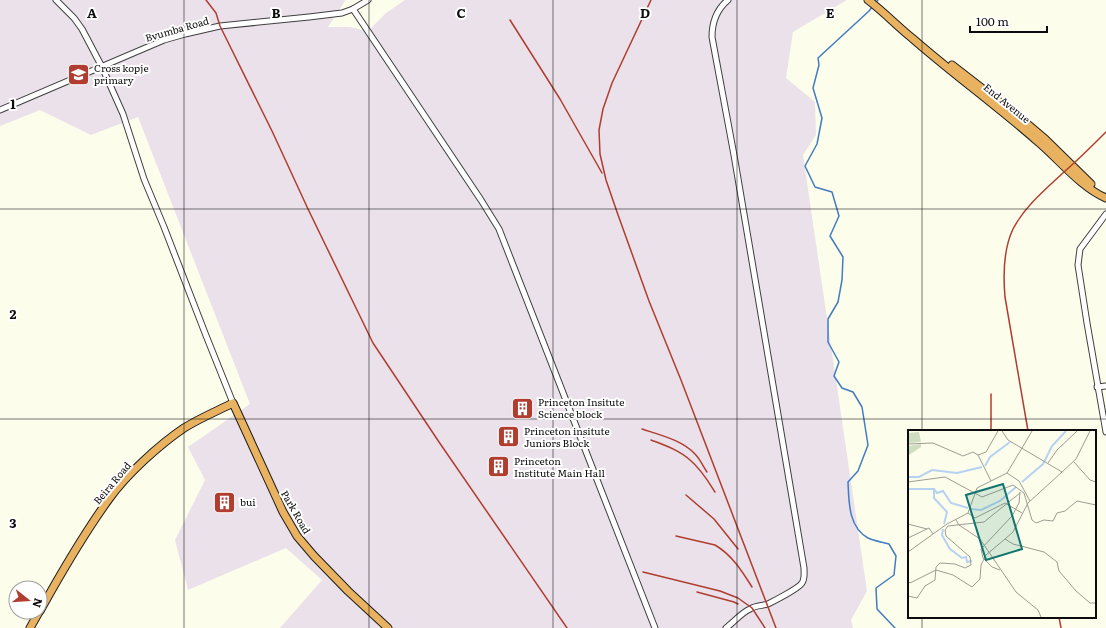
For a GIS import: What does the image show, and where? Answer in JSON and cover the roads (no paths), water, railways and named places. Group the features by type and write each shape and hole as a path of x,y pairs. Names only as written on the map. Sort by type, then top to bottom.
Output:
{"highway":[{"name":"End Avenue","path":"868,0 896,23 911,38 1035,139 1089,188 1106,198"},
{"name":"End Avenue","path":"896,23 907,29 1019,117 1093,186 1106,193"},
{"name":"Beira Road","path":"48,598 92,524 110,498 129,476 163,444 185,428 233,403"},
{"name":"Park Road","path":"233,403 283,512 297,536 348,591 388,628"}],"street":[{"path":"56,0 74,18 82,29 102,67 122,114 144,179 233,403"},
{"name":"Bvumba Road","path":"0,110 164,40 220,26 326,15 353,10 368,0"},
{"path":"726,628 747,610 759,605 767,604 798,588 803,583 804,573 803,559 734,155 712,37 715,15 728,0"},
{"path":"353,10 477,193 499,229 655,628"},
{"path":"1106,214 1082,244 1078,254 1080,279 1106,432"},
{"path":"1098,387 1106,386"}],"waterway":[{"path":"875,3 878,0"},
{"path":"873,6 818,58 819,65 813,88 822,118 817,144 805,166 815,187 832,192 839,216 830,236 843,257 842,280 838,302 828,319 828,342 839,362 834,376 842,388 853,392 862,407 868,445 858,471 848,482 849,505 853,520 861,533 870,539 889,544 896,556 894,575 876,588 877,609 895,628"}],"railway":[{"path":"206,0 216,13 220,26 373,343 567,628"},
{"path":"651,0 612,83 603,109 599,130 600,154 606,180 649,301 681,380 776,628"},
{"path":"510,20 560,99 602,173"},
{"path":"1028,430 1005,297 1004,271 1007,245 1013,229 1030,205 1106,132"},
{"path":"991,394 991,430"},
{"path":"642,429 670,438 684,445 697,456 707,472"},
{"path":"651,440 686,456 701,471 715,492"},
{"path":"686,495 714,519 738,549"},
{"path":"676,536 715,545 721,549 736,564 752,587"},
{"path":"643,572 720,591 738,598 752,608 765,628"},
{"path":"697,592 738,604"},
{"path":"1059,618 1061,628"}],"place":[{"name":"Cross kopje primary","path":"78,74"},
{"name":"Princeton Insitute Science block","path":"522,408"},
{"name":"Princeton insitute Juniors Block","path":"508,437"},
{"name":"Princeton Institute Main Hall","path":"499,467"},
{"name":"bui","path":"225,502"}]}
